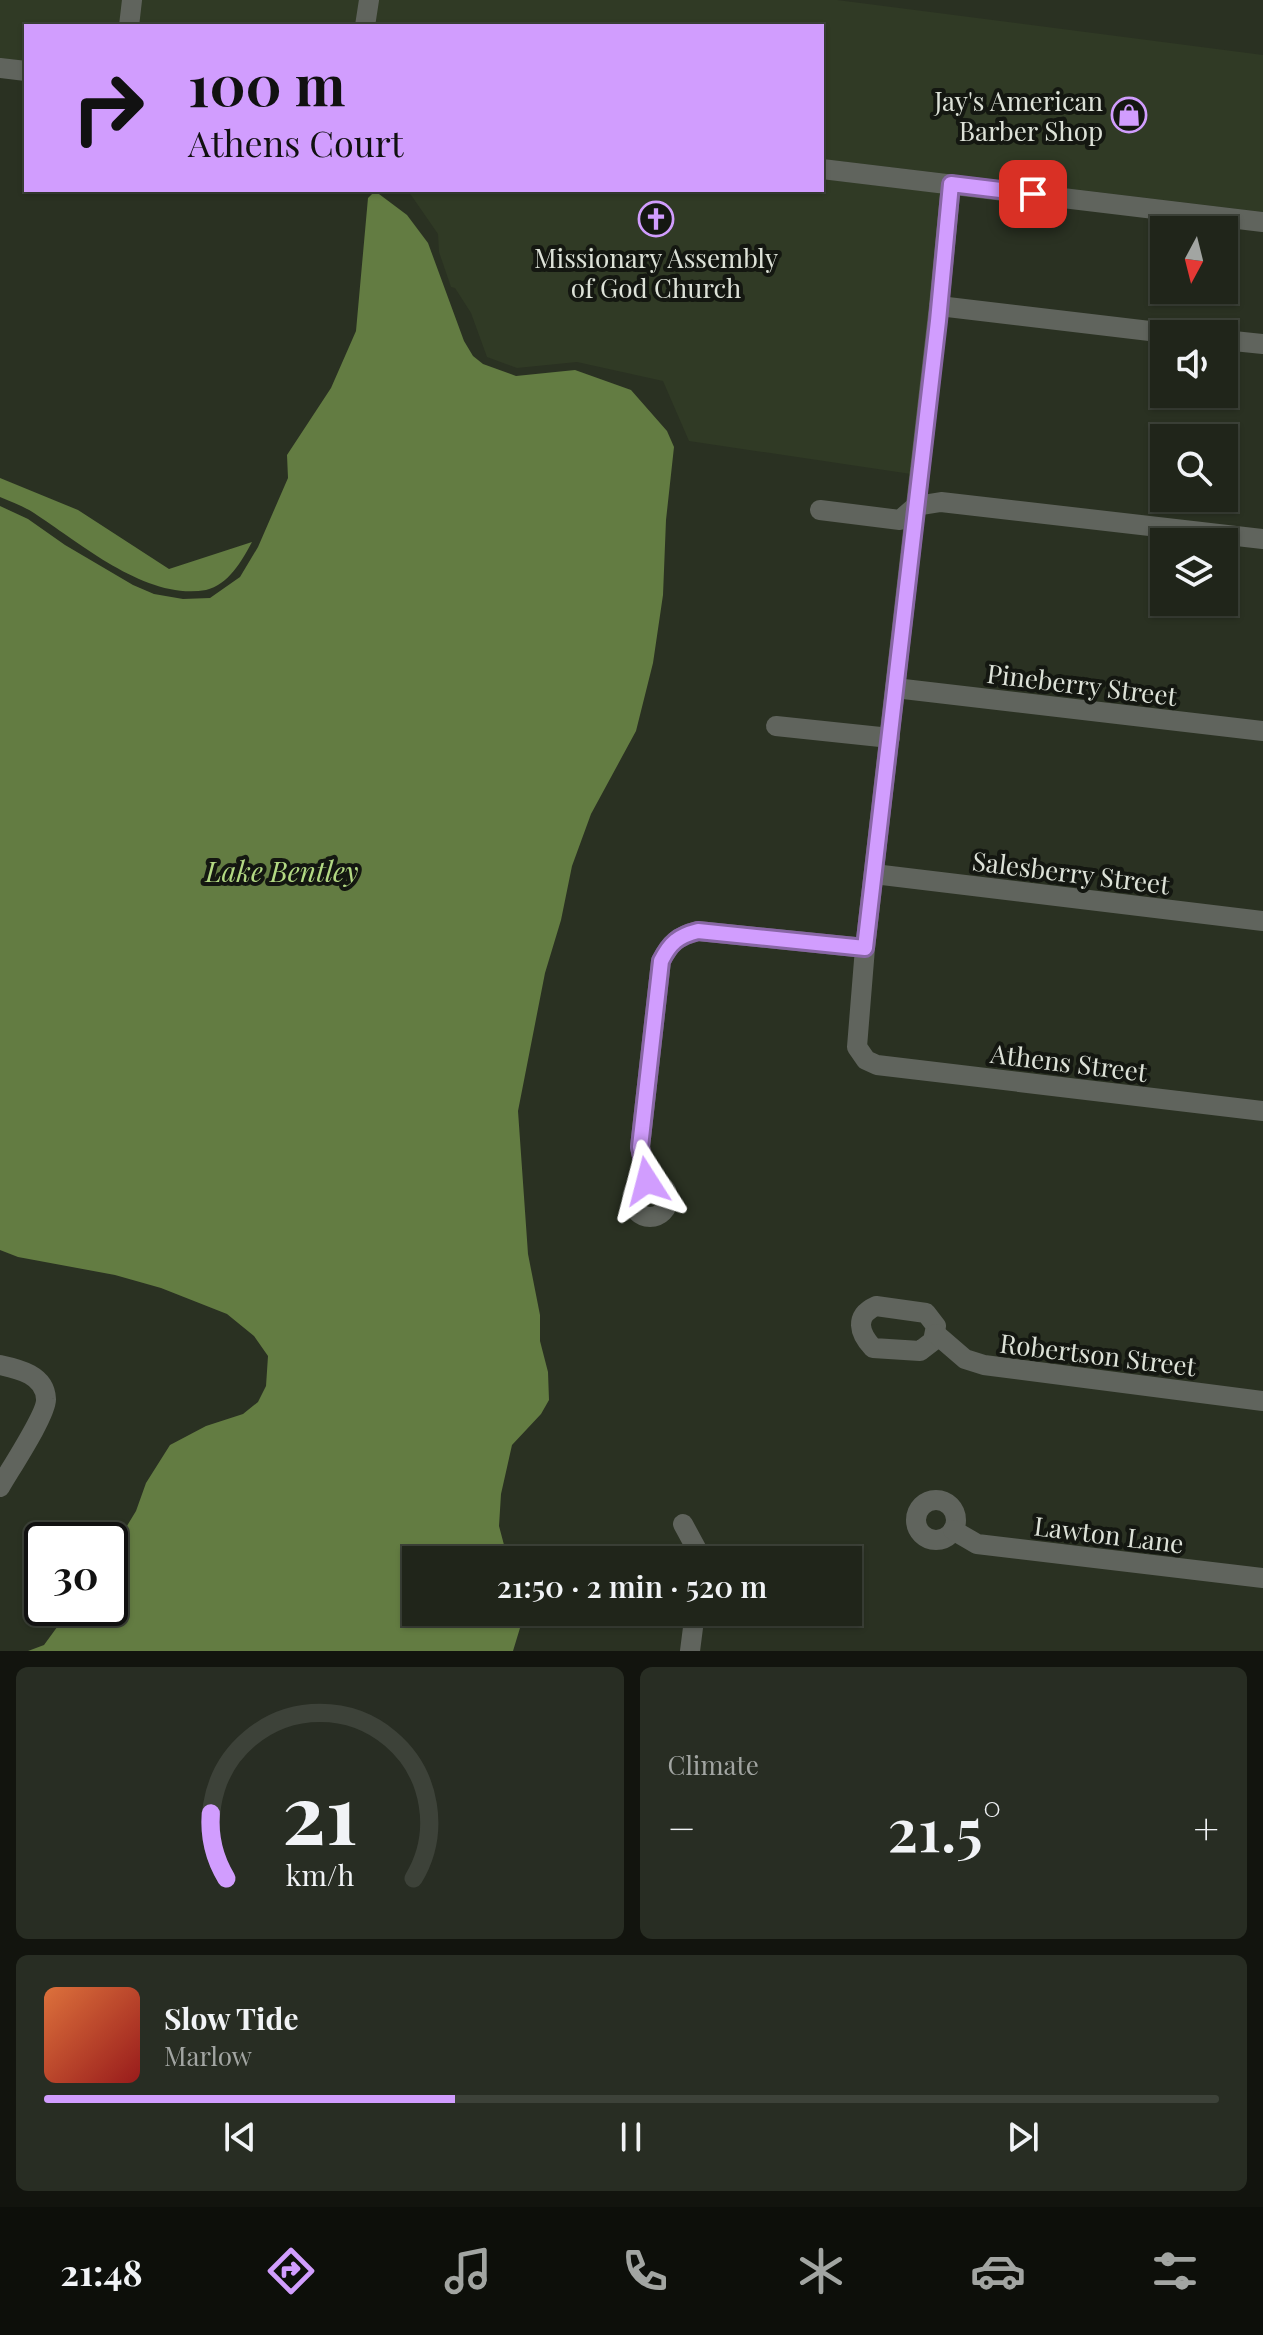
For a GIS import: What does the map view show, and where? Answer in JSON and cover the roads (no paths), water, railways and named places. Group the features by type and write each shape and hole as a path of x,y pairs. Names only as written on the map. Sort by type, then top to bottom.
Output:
{"street":[{"path":"129,24 132,0"},
{"path":"365,24 369,0"},
{"path":"0,68 24,71"},
{"path":"824,169 1263,222"},
{"path":"647,1181 640,1147 661,961 668,946 683,935 698,931 865,948 951,184"},
{"path":"939,306 1150,331"},
{"path":"1238,341 1263,344"},
{"path":"820,510 900,520 916,506 941,502 1263,539"},
{"name":"Pineberry Street","path":"895,688 1263,731"},
{"path":"776,726 890,738"},
{"name":"Salesberry Street","path":"874,874 1263,921"},
{"name":"Athens Street","path":"865,948 857,1047 869,1062 1263,1111"},
{"name":"Robertson Street","path":"936,1334 965,1359 984,1365 1263,1401"},
{"path":"0,1365 32,1375 42,1386 46,1400 42,1413 0,1487"},
{"path":"683,1524 695,1546"},
{"name":"Lawton Lane","path":"953,1530 977,1544 1263,1578"},
{"path":"690,1651 693,1626"}],"water":[{"name":"Lake Bentley","path":"376,192 407,215 428,243 464,341 473,356 483,364 516,376 575,370 631,390 667,431 674,447 666,520 663,595 653,663 636,731 591,814 572,866 561,920 545,973 518,1111 528,1254 540,1315 540,1341 548,1372 549,1400 541,1414 512,1445 501,1494 499,1526 504,1546 402,1546 402,1626 520,1628 513,1651 28,1651 44,1645 58,1626 128,1626 128,1524 146,1483 170,1445 206,1426 243,1414 258,1402 266,1386 268,1356 254,1336 227,1314 161,1288 115,1275 18,1257 0,1250 0,506 28,519 133,585 154,594 183,599 210,598 240,577 258,547 288,478 287,455 331,388 356,331 368,198"},
{"path":"0,478 78,510 169,569 252,542 234,571 214,587 184,591 161,587 115,567 34,513 0,497"}],"place":[{"name":"Jay's American Barber Shop","path":"1129,115"},
{"name":"Missionary Assembly of God Church","path":"656,219"}]}
